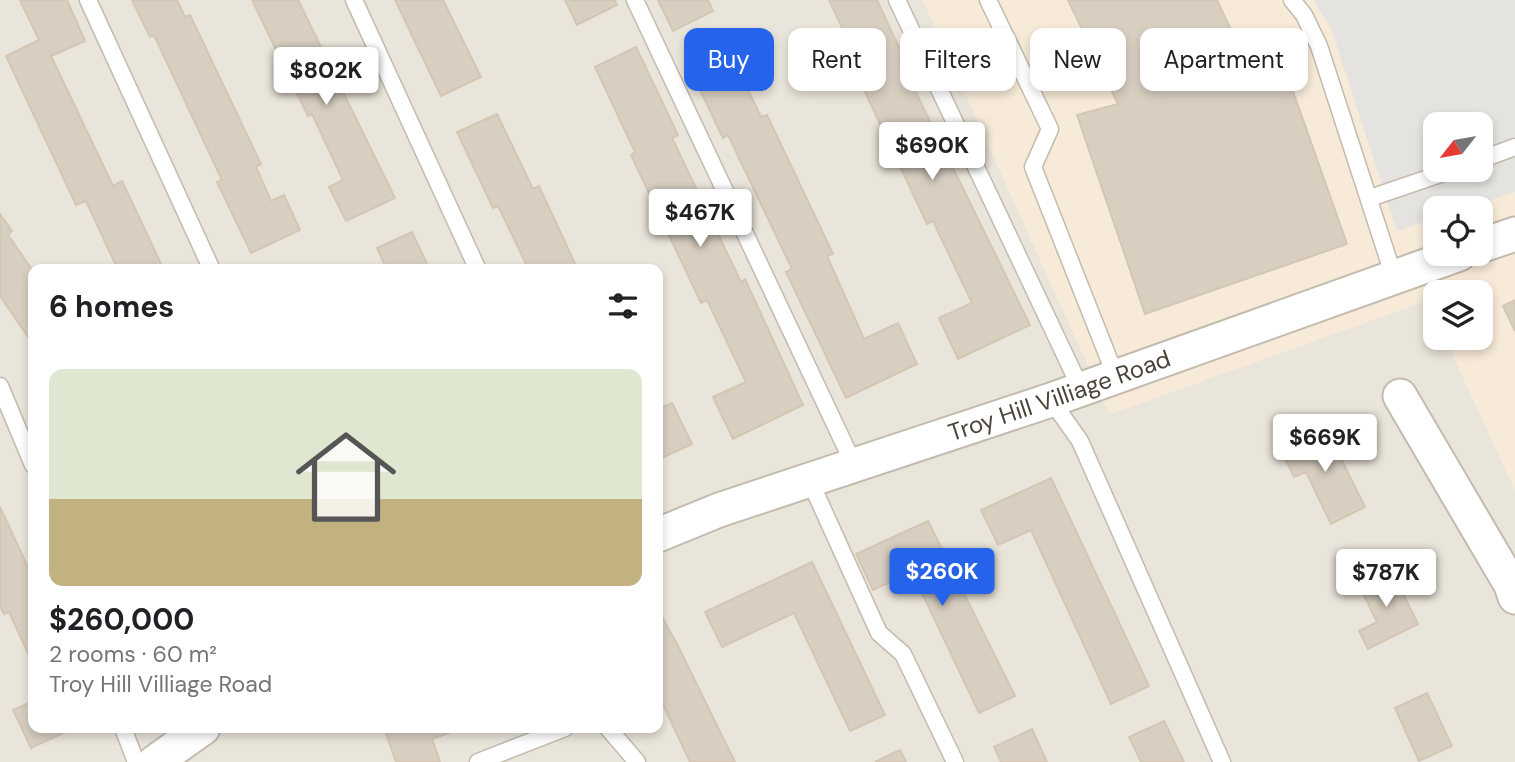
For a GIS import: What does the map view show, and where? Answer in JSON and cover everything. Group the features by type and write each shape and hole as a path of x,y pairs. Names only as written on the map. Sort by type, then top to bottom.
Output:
{"street":[{"path":"1493,242 1515,234"},
{"name":"Troy Hill Villiage Road","path":"663,533 719,510 1066,395 1425,266"},
{"path":"1400,396 1514,588"},
{"path":"155,762 196,733"}],"lane":[{"path":"88,0 209,264"},
{"path":"354,0 475,264"},
{"path":"635,0 855,467"},
{"path":"897,0 1066,395 1080,441 1222,762"},
{"path":"988,0 1050,129 1033,167 1116,377"},
{"path":"1292,0 1304,15 1319,46 1394,277"},
{"path":"1493,155 1515,147"},
{"path":"1370,198 1423,180"},
{"path":"0,386 28,453"},
{"path":"810,481 878,633 903,654 955,762"},
{"path":"125,733 136,762"},
{"path":"478,762 552,733"},
{"path":"612,733 637,762"}],"shaded area":[{"path":"0,0 923,0 936,28 900,28 900,91 964,91 1110,414 1423,302 1423,350 1451,350 1515,490 1515,762 0,762"},
{"path":"923,0 1515,0 1515,490 1451,350 1493,350 1493,280 1423,280 1423,302 1110,414 964,91 1016,91 1016,28 936,28"},
{"path":"1313,0 1515,0 1515,192 1493,199 1493,196 1423,196 1423,222 1397,231 1331,28"}],"building":[{"path":"20,0 67,0 85,41 51,56 113,186 122,181 161,264 115,264 86,201 76,205 6,56 39,40"},
{"path":"132,0 177,0 185,17 190,15 261,164 256,167 271,201 284,195 300,230 251,253 217,182 222,180 154,35 150,37"},
{"path":"252,0 298,0 395,198 346,221 329,187 343,180 312,114 308,116"},
{"path":"395,0 443,0 481,77 441,96"},
{"path":"565,0 615,0 617,5 577,25"},
{"path":"658,0 708,0 713,11 673,31"},
{"path":"829,0 877,0 900,50 900,91 915,91 1030,325 958,359 939,318 972,303 933,221 927,224 865,91 886,91 886,28 842,28"},
{"path":"1068,0 1217,0 1230,28 1140,28 1140,91 1293,91 1347,244 1145,314 1077,115 1118,104 1112,91 1126,91 1126,28 1081,28"},
{"path":"636,47 678,135 672,138 741,282 745,279 803,405 733,439 713,397 746,382 707,300 701,303 631,155 635,152 595,67"},
{"path":"700,91 749,91 761,117 767,115 833,254 827,256 864,339 898,323 917,364 846,398 786,272 792,269 728,135 723,138"},
{"path":"497,114 533,189 539,186 575,264 526,264 498,206 493,208 457,132"},
{"path":"0,214 12,231 8,235 28,264 28,337 0,296"},
{"path":"412,232 427,264 384,264 377,248"},
{"path":"1515,300 1515,331 1503,306"},
{"path":"672,403 692,444 663,458 663,407"},
{"path":"1326,428 1365,507 1331,524 1306,472 1294,477 1281,450"},
{"path":"1051,478 1149,686 1111,704 1031,530 998,545 981,510"},
{"path":"0,507 28,567 28,653 9,612 4,614 0,606"},
{"path":"928,521 1015,696 979,713 912,572 873,590 856,554"},
{"path":"812,562 885,715 850,731 794,613 722,647 705,612"},
{"path":"1391,569 1418,624 1368,649 1359,631 1377,622 1359,585"},
{"path":"663,619 735,762 690,762 663,705"},
{"path":"1427,693 1452,746 1419,761 1395,708"},
{"path":"28,703 28,733 63,733 31,748 13,710"},
{"path":"1164,721 1184,762 1141,762 1129,737"},
{"path":"1032,729 1047,762 1001,762 994,747"},
{"path":"386,733 449,733 432,739 440,762 396,762"},
{"path":"900,750 906,762 875,762"}]}
